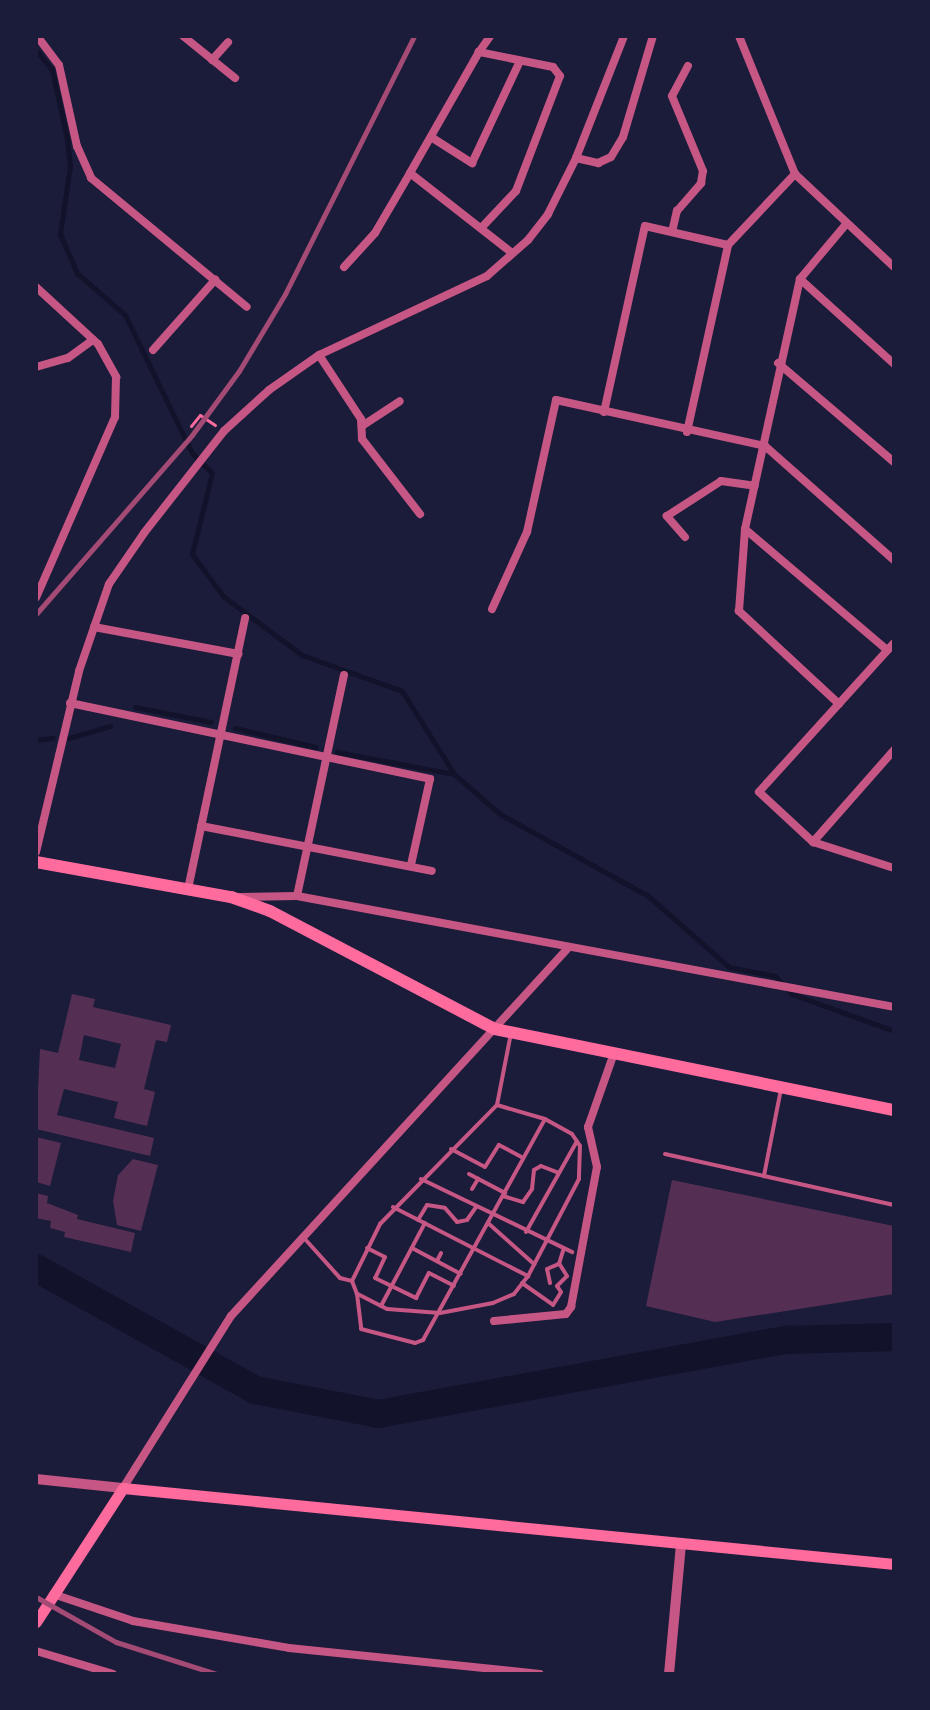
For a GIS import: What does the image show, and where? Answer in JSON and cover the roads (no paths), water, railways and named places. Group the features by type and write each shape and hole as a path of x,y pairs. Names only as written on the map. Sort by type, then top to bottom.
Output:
{"highway":[{"path":"36,862 231,897 270,911 495,1029 894,1110"}],"main road":[{"path":"36,1622 123,1488 894,1564"}],"street":[{"path":"37,36 59,65 77,146 91,178 247,307"},
{"path":"183,36 235,78"},
{"path":"344,267 375,233 490,36"},
{"path":"36,852 70,703 109,584 224,431 319,355 449,297 487,276 512,253 548,214 576,158 624,36"},
{"path":"576,158 598,163 611,157 623,137 653,36"},
{"path":"739,36 795,174 894,267"},
{"path":"212,60 228,42"},
{"path":"479,52 553,67 560,76 516,191 483,226"},
{"path":"431,137 472,163 520,61"},
{"path":"672,232 677,211 701,183 703,171 672,96 688,66"},
{"path":"410,173 483,226 512,253"},
{"path":"687,432 728,245 795,174"},
{"path":"839,704 739,611 745,529 765,446 778,363 800,279 847,223"},
{"path":"604,412 645,226 728,245"},
{"path":"800,279 894,364"},
{"path":"153,350 215,280"},
{"path":"36,287 93,340 116,377 115,417 36,598"},
{"path":"36,367 68,358 93,340"},
{"path":"319,355 362,426 362,439 420,514"},
{"path":"778,363 894,462"},
{"path":"492,609 527,532 556,400 687,432 765,446 894,560"},
{"path":"362,426 400,401"},
{"path":"685,537 667,516 721,481 755,486"},
{"path":"745,529 891,647 759,792 813,842 894,868"},
{"path":"188,889 245,618"},
{"path":"94,627 238,654"},
{"path":"297,896 344,675"},
{"path":"70,703 430,779 411,865"},
{"path":"813,842 894,750"},
{"path":"201,826 432,871"},
{"path":"231,897 297,896 894,1007"},
{"path":"36,1479 123,1488 186,1380 231,1316 569,947"},
{"path":"494,1321 566,1314 571,1307 597,1167 588,1127 614,1053"},
{"path":"669,1674 681,1545"},
{"path":"53,1594 133,1621 289,1648 540,1674"},
{"path":"36,1651 113,1674"}],"lane":[{"path":"511,1032 497,1105 393,1207 367,1248 352,1281 357,1294 361,1329 415,1343 423,1340 545,1119"},
{"path":"764,1176 781,1087"},
{"path":"357,1294 381,1306 440,1313 493,1303 514,1294 528,1276 579,1179 583,1160 577,1141 545,1119 497,1105"},
{"path":"526,1232 577,1141"},
{"path":"451,1149 485,1167 499,1145 523,1158"},
{"path":"665,1154 894,1205"},
{"path":"469,1174 523,1202 532,1189 534,1170 541,1166 559,1173"},
{"path":"421,1179 563,1251 572,1252"},
{"path":"472,1189 478,1179"},
{"path":"418,1220 427,1205 445,1208 457,1222 467,1220 476,1207"},
{"path":"393,1207 528,1276"},
{"path":"381,1306 425,1223"},
{"path":"488,1223 534,1264"},
{"path":"302,1236 340,1278 352,1281"},
{"path":"367,1248 385,1257 375,1278 416,1298 429,1273 454,1286"},
{"path":"412,1248 461,1274"},
{"path":"559,1264 563,1251"},
{"path":"437,1261 441,1253"},
{"path":"550,1283 547,1269 559,1264"},
{"path":"557,1286 567,1276 559,1264"},
{"path":"522,1283 539,1290 545,1303 553,1305 561,1292 550,1283"},
{"path":"539,1290 550,1283"}],"waterway":[{"path":"36,50 52,70 67,138 70,166 60,234 77,273 125,315 192,453 212,473 192,554 223,596 302,655 402,691 454,774 500,814 647,895 729,967 775,976 792,994 894,1031"},
{"path":"135,707 211,722"},
{"path":"69,738 110,726"},
{"path":"235,728 316,747"},
{"path":"36,740 53,738"},
{"path":"337,752 453,774"},
{"path":"36,1268 255,1390 378,1414 787,1340 894,1337"}],"railway":[{"path":"36,614 192,435 239,371 285,294 414,36"},
{"path":"36,1597 116,1642 217,1674"}]}
